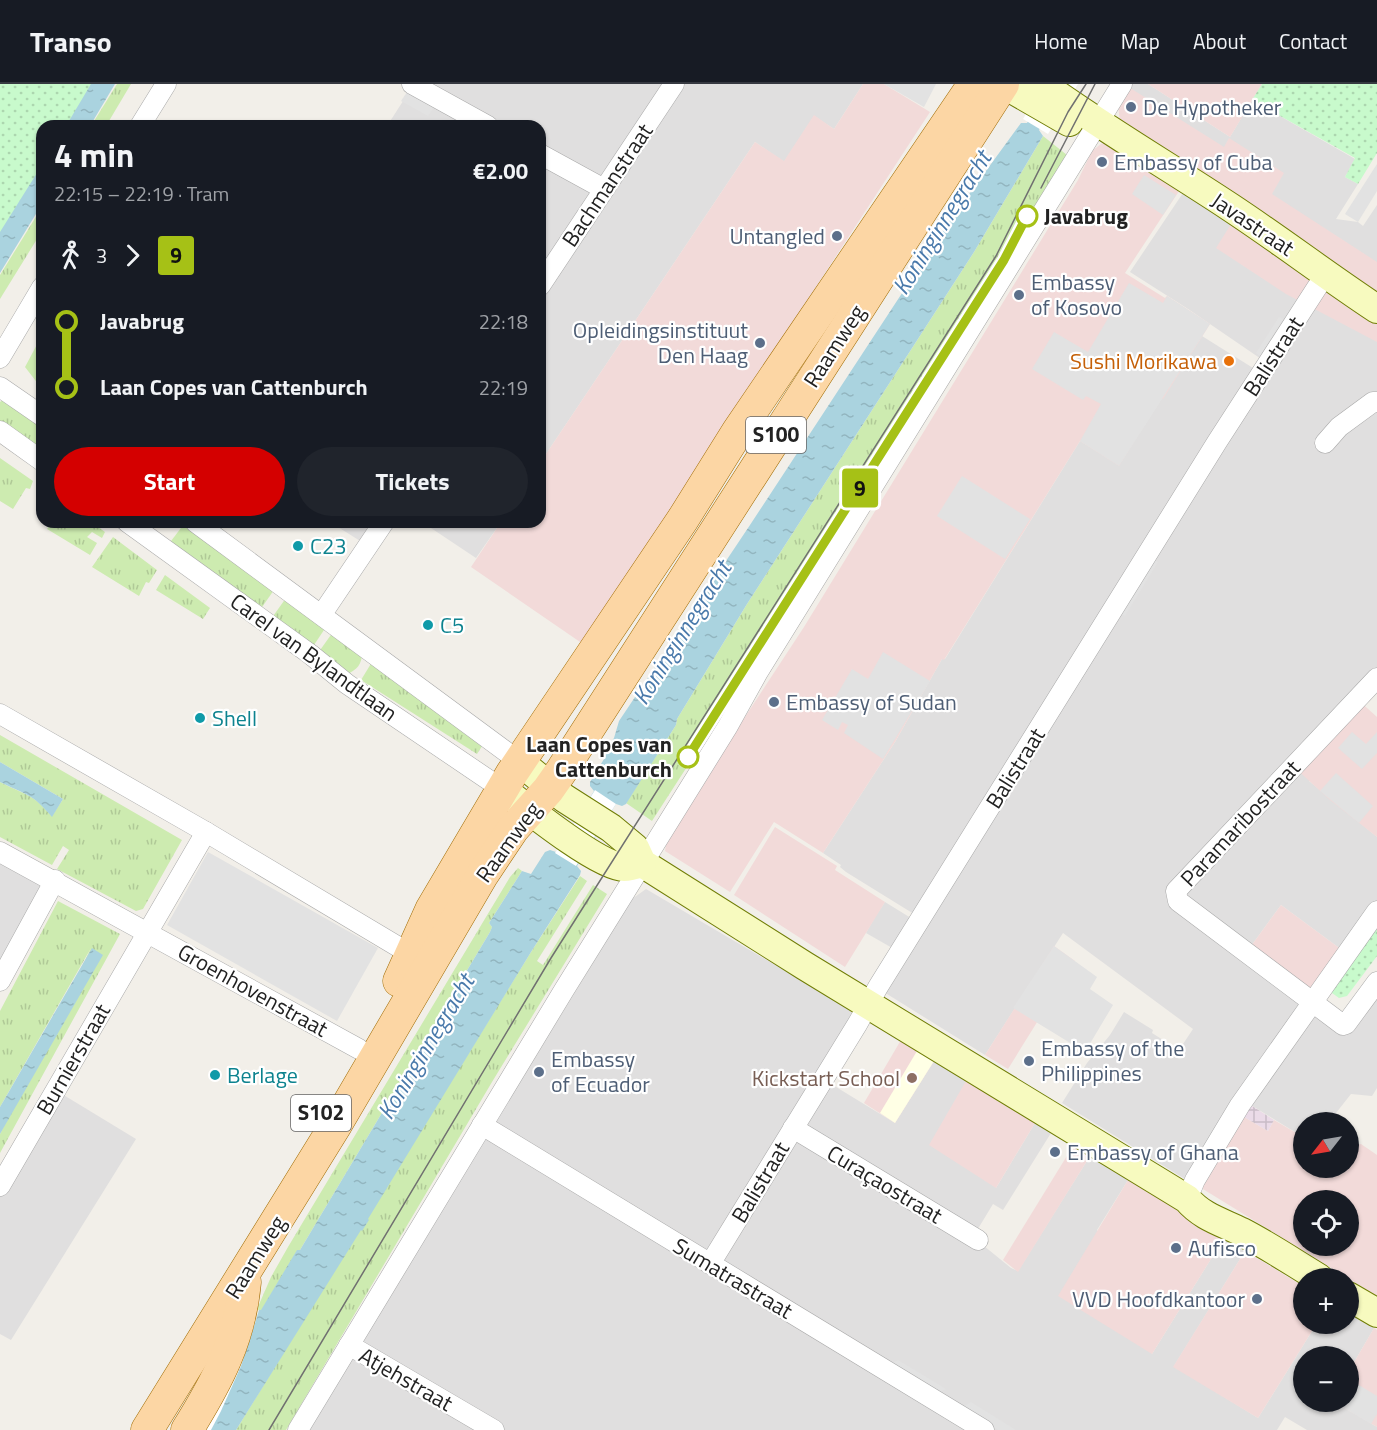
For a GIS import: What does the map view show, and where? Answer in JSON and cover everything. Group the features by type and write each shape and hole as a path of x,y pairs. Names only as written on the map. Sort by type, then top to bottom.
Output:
{"main road":[{"name":"Raamweg","path":"147,1430 336,1123 483,874 529,810 536,775 593,654 684,519 738,431 974,84"},
{"name":"Raamweg","path":"125,1430 359,1049 412,955 431,910 502,789 536,775 1003,84"},
{"name":"Javastraat","path":"1003,84 1040,90 1063,109 1097,122 1278,238 1325,275 1377,309"},
{"path":"536,775 635,848 642,863 1187,1199 1203,1199 1242,1232 1302,1268"},
{"path":"502,789 576,843 623,867 642,863"},
{"path":"187,1430 212,1388 233,1342 242,1313 246,1271"},
{"path":"1359,1302 1377,1312"}],"street":[{"path":"144,120 166,84"},
{"path":"412,84 473,120"},
{"name":"Bachmanstraat","path":"546,277 674,84"},
{"path":"298,1430 642,863 728,726 758,672 1122,84"},
{"path":"546,157 604,189"},
{"name":"Balistraat","path":"710,1264 878,987 1264,368 1325,275"},
{"path":"0,358 36,297"},
{"path":"0,387 36,412"},
{"path":"1325,443 1346,421 1373,402 1377,402"},
{"path":"0,431 36,457"},
{"name":"Carel van Bylandtlaan","path":"135,528 310,654 353,688 502,789"},
{"name":"Carel van Bylandtlaan","path":"203,528 536,775"},
{"path":"322,615 380,528"},
{"name":"Paramaribostraat","path":"1311,1002 1178,901 1176,891 1377,678"},
{"path":"0,714 206,832 412,955"},
{"path":"147,931 206,832"},
{"name":"Groenhovenstraat","path":"0,852 55,880 359,1049"},
{"path":"0,981 55,880"},
{"path":"1187,1199 1195,1180 1240,1105 1377,911"},
{"name":"Burnierstraat","path":"0,1186 147,931"},
{"path":"1311,1002 1343,1025 1377,982"},
{"name":"Sumatrastraat","path":"482,1125 984,1430"},
{"name":"Curaçaostraat","path":"793,1128 978,1240"},
{"name":"Atjehstraat","path":"349,1345 494,1430"}],"shaded area":[{"path":"414,84 863,84 834,129 814,116 784,162 755,142 546,454 546,120 391,120"},
{"path":"863,84 884,84 930,112 583,644 471,567 497,528 546,528 546,454 755,142 784,161 814,115 834,129"},
{"path":"884,84 936,84 924,107"},
{"path":"1128,84 1148,84 1230,137 1252,100 1355,159 1345,177 1358,184 1336,219 1358,222 1363,226 1377,205 1377,687 1309,781 1377,837 1377,910 1346,953 1281,905 1246,953 1343,1025 1377,983 1377,1088 1372,1096 1351,1094 1337,1112 1293,1112 1293,1131 1246,1102 1193,1184 1062,1103 1087,1063 1110,1035 1124,1012 1179,1050 1193,1029 1063,933 985,1055 879,989 901,953 866,933 875,917 885,902 919,923 922,919 846,872 840,867 841,865 823,853 895,742 942,659 945,659 1080,441 1119,465 1202,336 1261,373 1267,363 1130,272 1191,181 1144,151"},
{"path":"1148,84 1262,84 1230,137"},
{"path":"1127,86 1224,147 1229,138 1284,173 1272,194 1377,262 1377,342 1286,294 1216,248 1238,213 1187,179 1125,273 1165,298 1167,296 1210,324 1163,399 1161,398 1119,466 1080,441 944,660 942,659 895,742 823,853 774,822 730,892 665,851 667,839 804,627 1078,180 1092,151 1101,144 1121,137 1118,101"},
{"path":"407,92 434,107 428,116 401,101"},
{"path":"1377,164 1377,191 1358,222 1345,214"},
{"path":"1144,175 1176,195 1163,215 1132,194"},
{"path":"1129,283 1163,303 1167,296 1210,324 1119,466 1080,441 1101,404 1086,396 1083,400 1032,369 1054,332 1088,352"},
{"path":"1279,317 1283,319 1260,356 1256,353"},
{"path":"962,476 1030,519 1005,559 937,516"},
{"path":"340,528 376,528 365,544"},
{"path":"431,528 497,528 476,558"},
{"path":"1154,560 1158,562 1125,616 1121,614"},
{"path":"883,652 930,681 883,759 844,733 848,725 842,722 838,730 822,720 852,669 868,679"},
{"path":"1357,699 1377,717 1377,837 1330,800 1293,766"},
{"path":"1352,732 1366,744 1377,732 1377,753 1362,769 1338,748"},
{"path":"1336,773 1373,806 1359,823 1320,791"},
{"path":"775,827 837,866 835,870 885,902 845,967 734,895"},
{"path":"208,852 378,948 337,1021 167,925"},
{"path":"0,854 47,884 0,978"},
{"path":"646,889 862,1016 823,1079 895,1123 934,1061 966,1081 996,1188 1035,1123 1051,1133 1003,1210 993,1204 973,1237 1011,1268 1018,1271 1090,1156 1128,1180 1097,1230 1152,1354 1224,1238 1245,1251 1174,1366 1258,1418 1293,1362 1293,1412 1352,1412 1377,1427 1377,1430 1307,1430 1285,1417 1277,1430 307,1430 632,899"},
{"path":"1281,905 1346,953 1311,1002 1246,953"},
{"path":"1054,946 1075,961 1008,1069 985,1055"},
{"path":"1054,946 1097,977 1090,989 1113,1005 1085,1052 1013,1008"},
{"path":"901,1040 934,1061 895,1123 864,1103"},
{"name":"Kickstart School","path":"917,1051 934,1061 895,1123 880,1113"},
{"path":"966,1081 1035,1123 996,1188 929,1145"},
{"path":"57,1091 136,1139 11,1340 0,1334 0,1190"},
{"path":"1246,1102 1274,1120 1268,1131 1239,1114"},
{"path":"1239,1114 1268,1131 1274,1120 1293,1131 1293,1178 1359,1178 1359,1144 1377,1155 1377,1296 1359,1285 1359,1268 1331,1268 1312,1256 1359,1256 1359,1190 1293,1190 1293,1244 1198,1186"},
{"path":"1073,1146 1090,1156 1018,1272 1003,1260"},
{"path":"1128,1180 1224,1238 1152,1354 1058,1296"},
{"path":"1245,1251 1293,1280 1293,1334 1310,1334 1303,1346 1293,1346 1293,1362 1258,1418 1173,1367"},
{"path":"1359,1319 1374,1328 1359,1354 1359,1346 1303,1346 1310,1334 1359,1334"},
{"path":"1374,1328 1377,1330 1377,1427 1352,1412 1359,1412 1359,1354"},
{"path":"898,1360 946,1389 935,1394 888,1365"},
{"path":"1359,1385 1377,1396 1377,1414 1371,1424 1351,1412 1359,1412"},
{"path":"971,1402 1016,1430 998,1430 961,1408"}],"green space":[{"path":"0,84 101,84 80,120 36,120 36,191 0,249"},
{"path":"117,84 131,84 110,120 95,120"},
{"path":"1262,84 1377,84 1377,153 1358,184 1345,177 1355,158 1252,100"},
{"path":"1043,136 1067,155 774,632 652,821 626,803 676,725 677,719 747,604 974,252"},
{"path":"36,217 36,241 0,299 0,275"},
{"path":"36,346 36,381 25,367"},
{"path":"8,396 36,417 36,450 0,424 0,402"},
{"path":"0,458 33,481 30,489 26,488 13,509 0,501"},
{"path":"99,528 105,532 102,538 92,532 87,537 97,543 90,555 47,529"},
{"path":"181,528 189,528 274,590 260,610 168,545"},
{"path":"113,537 157,570 149,583 146,582 139,596 92,567"},
{"path":"165,575 210,608 203,619 156,590"},
{"path":"286,598 326,627 312,648 271,619"},
{"path":"333,632 362,653 361,660 354,671 347,674 318,653"},
{"path":"372,662 484,743 477,754 361,680"},
{"path":"0,735 182,840 143,909 136,911 57,869 69,850 63,846 52,865 0,837 0,782 33,799 52,816 63,799 0,762"},
{"path":"518,868 522,871 489,923 492,927 490,932 300,1250 297,1251 261,1311 257,1309 288,1247 510,877"},
{"path":"580,876 587,881 537,961 543,965 593,885 607,894 492,1082 286,1430 236,1430 531,952"},
{"path":"58,901 120,934 0,1153 0,1134 91,948 0,1107 0,1011"},
{"path":"1377,924 1377,956 1347,996 1339,998 1332,993 1332,983"}],"water":[{"path":"91,84 115,84 94,120 70,120"},
{"name":"Koninginnegracht","path":"1050,84 1067,84 1039,130 1043,136 974,252 747,604 677,719 676,725 626,804 622,806 616,804 577,866 581,871 580,875 369,1220 236,1430 197,1430 256,1320 259,1310 297,1250 300,1250 490,932 492,927 489,923 522,871 531,874 545,852 550,850 556,852 594,791 590,782 614,738 619,721 948,223 1021,123 1027,123"},
{"path":"36,175 36,214 0,273 0,232"},
{"path":"0,762 63,799 52,817 34,799 0,782"},
{"path":"92,948 103,955 0,1134 0,1107"}],"pier":[{"path":"1044,84 1078,84 1048,134 1023,119"},
{"path":"595,790 616,804 576,866 555,853"},
{"path":"256,1320 241,1366 221,1411 211,1430 200,1430"}],"tram line":[{"path":"269,1430 551,958 996,256 1068,112 1086,84"},
{"path":"1041,188 1095,84"},
{"path":"1007,254 1028,215"},
{"name":"9","path":"688,757 932,375 1004,260 1027,216"}],"place":[{"name":"De Hypotheker","path":"1131,107"},
{"name":"Embassy of Cuba","path":"1102,162"},
{"name":"Javabrug","path":"1027,216"},
{"name":"Untangled","path":"837,236"},
{"name":"Embassy of Kosovo","path":"1019,295"},
{"name":"Opleidingsinstituut Den Haag","path":"760,343"},
{"name":"Sushi Morikawa","path":"1229,361"},
{"name":"C23","path":"298,546"},
{"name":"C5","path":"428,625"},
{"name":"Embassy of Sudan","path":"774,702"},
{"name":"Shell","path":"200,718"},
{"name":"Laan Copes van Cattenburch","path":"688,757"},
{"name":"Embassy of the Philippines","path":"1029,1061"},
{"name":"Embassy of Ecuador","path":"539,1072"},
{"name":"Berlage","path":"215,1075"},
{"name":"Kickstart School","path":"912,1078"},
{"name":"Embassy of Ghana","path":"1055,1152"},
{"name":"Aufisco","path":"1176,1248"},
{"name":"VVD Hoofdkantoor","path":"1257,1299"}]}
